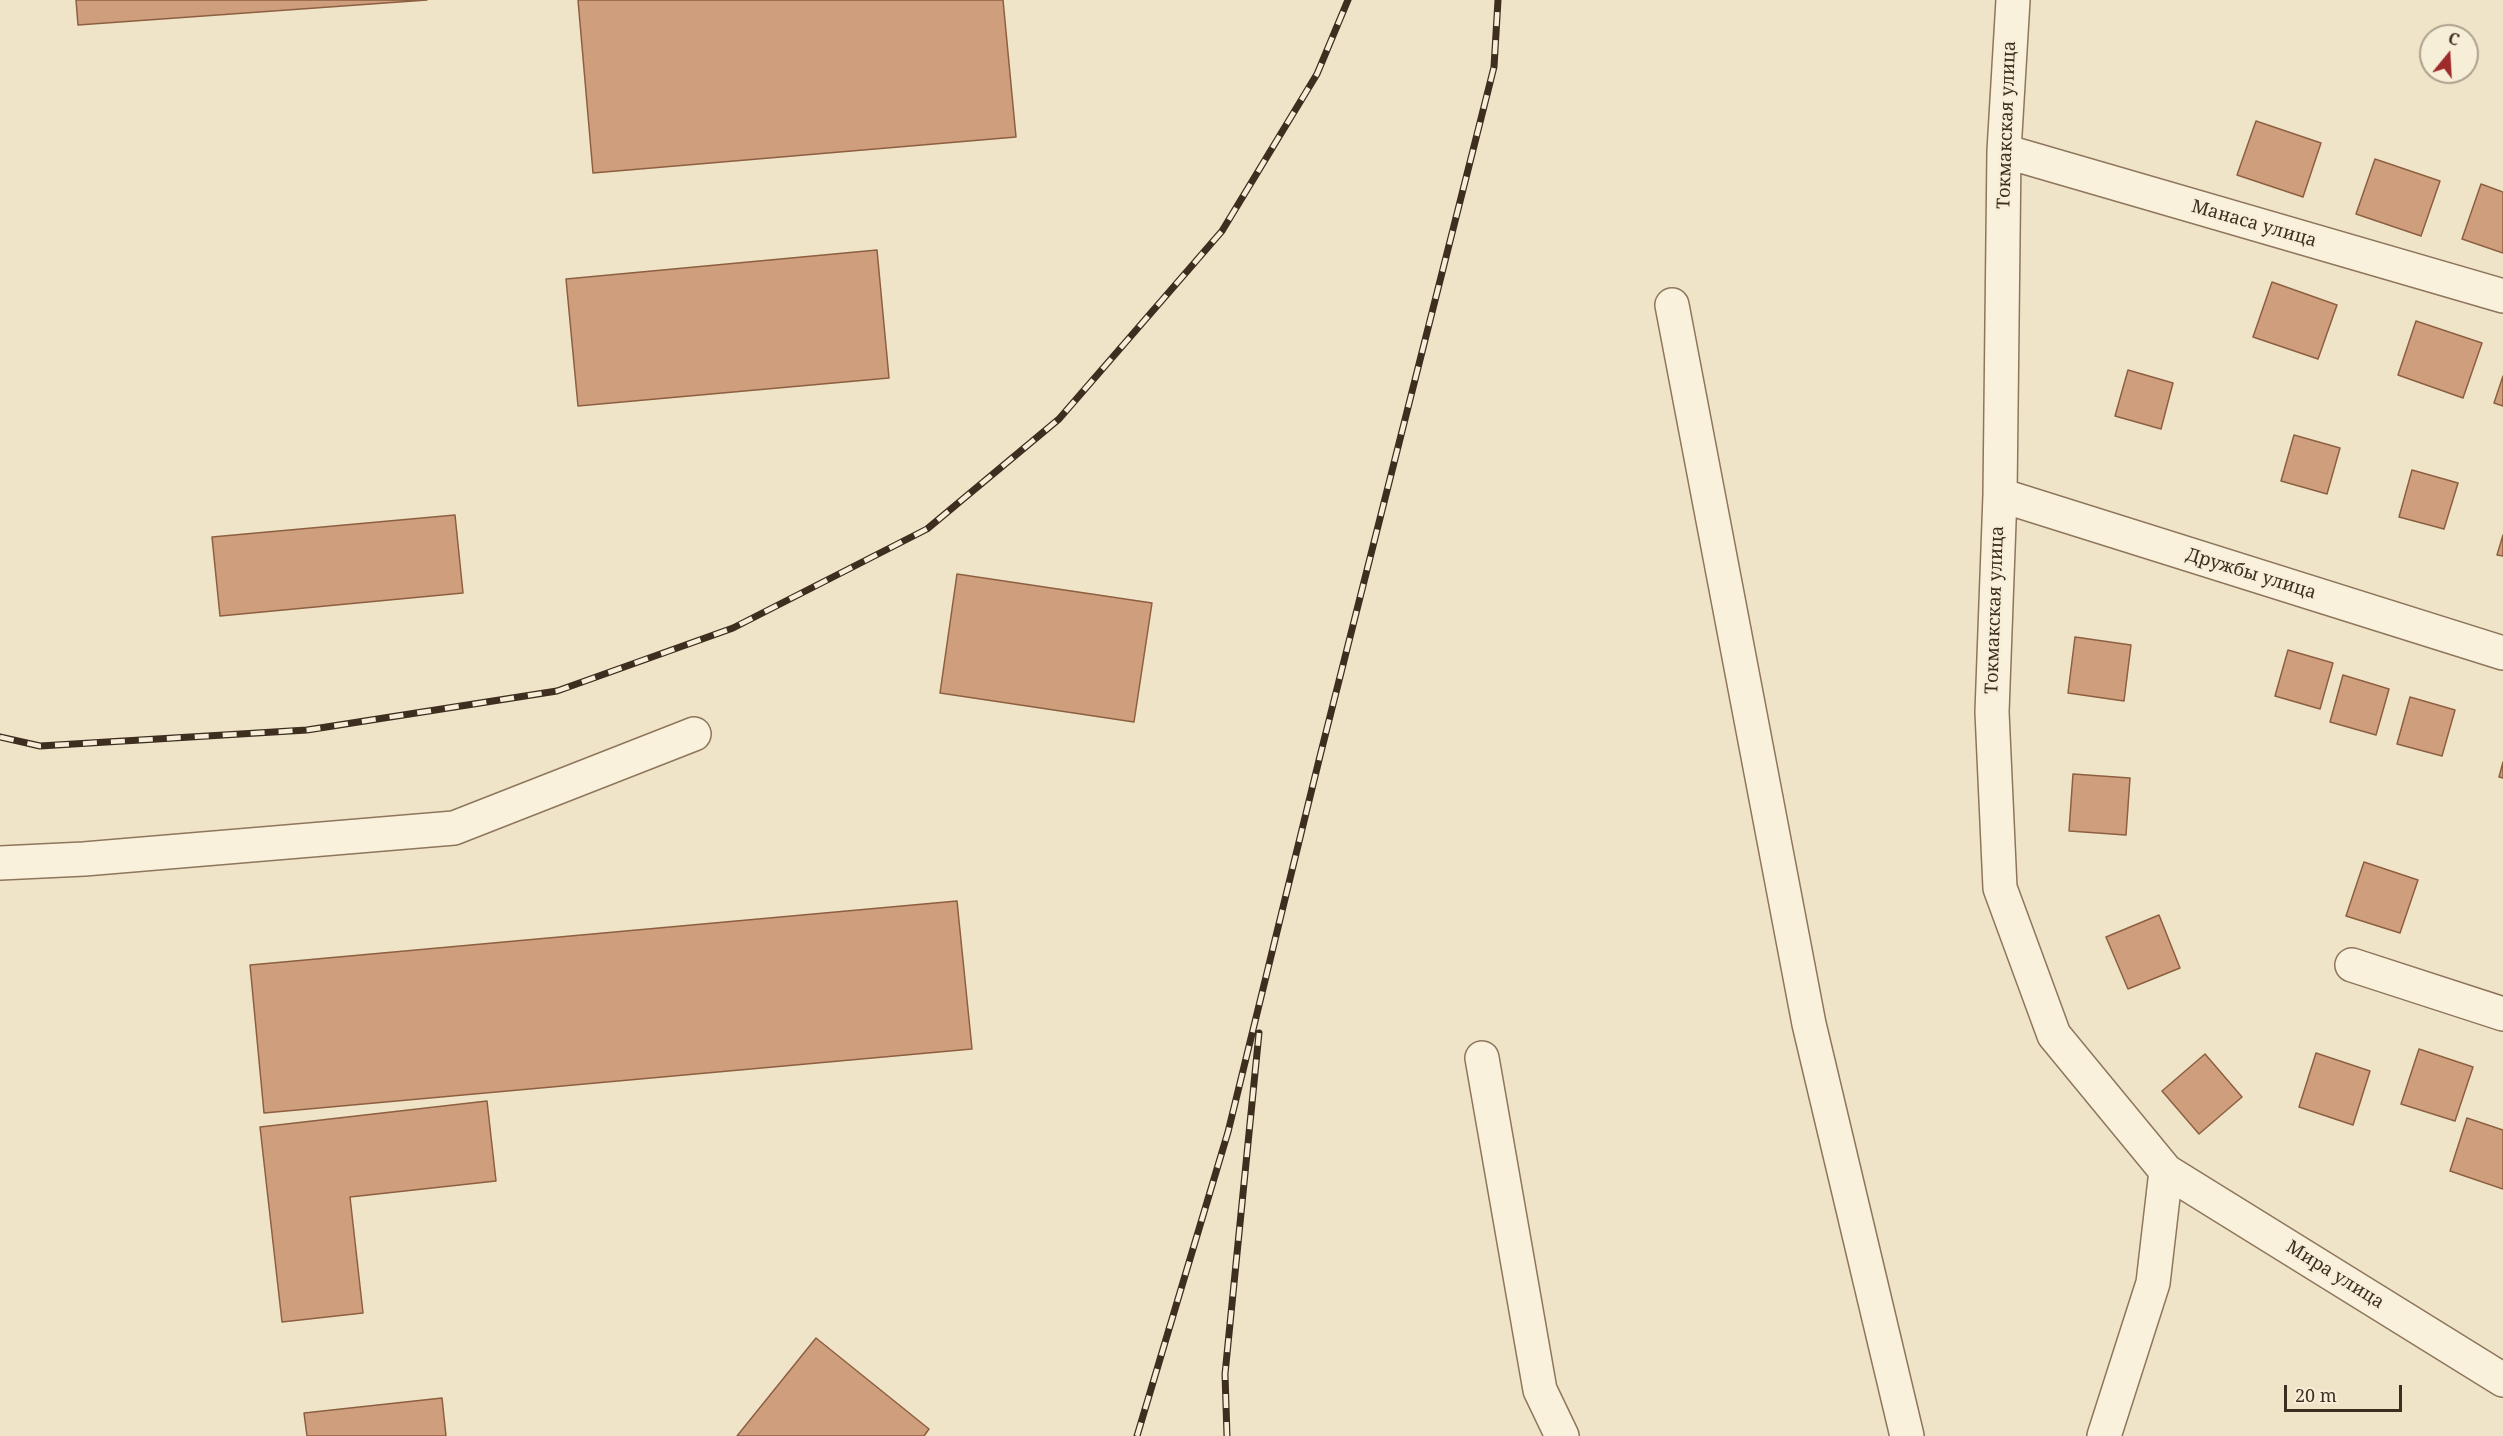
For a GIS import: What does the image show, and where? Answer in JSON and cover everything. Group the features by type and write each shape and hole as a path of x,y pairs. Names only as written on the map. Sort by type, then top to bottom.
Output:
{"street":[{"name":"Токмакская улица","path":"2013,0 2004,151 2000,495 1992,712 2000,888 2054,1035 2166,1171"},
{"name":"Манаса улица","path":"2004,151 2503,296"},
{"path":"1672,305 1809,1024 1907,1436"},
{"name":"Дружбы улица","path":"2000,495 2503,653"},
{"path":"0,863 84,859 454,828 694,734"},
{"path":"2352,965 2503,1014"},
{"path":"1482,1058 1540,1390 1562,1436"},
{"path":"2104,1436 2153,1283 2166,1171"},
{"name":"Мира улица","path":"2166,1171 2503,1380"}],"building":[{"path":"76,0 427,0 78,25"},
{"path":"578,0 1003,0 1016,137 593,173"},
{"path":"2256,121 2321,143 2303,197 2237,175"},
{"path":"2375,159 2440,181 2421,236 2356,214"},
{"path":"2481,184 2503,192 2503,253 2462,239"},
{"path":"877,250 889,378 578,406 566,279"},
{"path":"2272,282 2337,305 2318,359 2253,337"},
{"path":"2416,321 2482,343 2463,398 2398,375"},
{"path":"2128,370 2173,383 2161,429 2115,416"},
{"path":"2503,376 2503,406 2494,403"},
{"path":"2294,435 2340,448 2327,494 2281,481"},
{"path":"2412,470 2458,483 2444,529 2399,517"},
{"path":"455,515 463,593 220,616 212,537"},
{"path":"2503,535 2503,556 2497,555"},
{"path":"957,574 1152,603 1134,722 940,693"},
{"path":"2075,637 2131,645 2124,701 2068,693"},
{"path":"2288,650 2333,663 2320,709 2275,696"},
{"path":"2343,675 2389,689 2376,735 2330,722"},
{"path":"2410,697 2455,710 2442,756 2397,744"},
{"path":"2503,762 2503,778 2499,777"},
{"path":"2073,774 2130,778 2126,835 2069,831"},
{"path":"2364,862 2418,880 2400,933 2346,916"},
{"path":"957,901 972,1049 264,1113 250,965"},
{"path":"2159,915 2180,968 2128,989 2106,937"},
{"path":"2419,1049 2473,1067 2455,1121 2401,1104"},
{"path":"2316,1053 2370,1071 2353,1125 2299,1107"},
{"path":"2205,1054 2242,1097 2199,1134 2162,1091"},
{"path":"487,1101 496,1181 350,1197 363,1313 282,1322 260,1127"},
{"path":"2467,1118 2503,1130 2503,1189 2450,1171"},
{"path":"816,1338 929,1429 924,1436 737,1436"},
{"path":"442,1398 446,1436 307,1436 304,1413"}],"railway":[{"path":"0,737 40,746 307,730 557,691 733,628 927,529 1059,419 1222,231 1317,74 1348,0"},
{"path":"1137,1436 1228,1132 1320,756 1494,67 1498,0"},
{"path":"1227,1436 1225,1374 1259,1033"}]}
